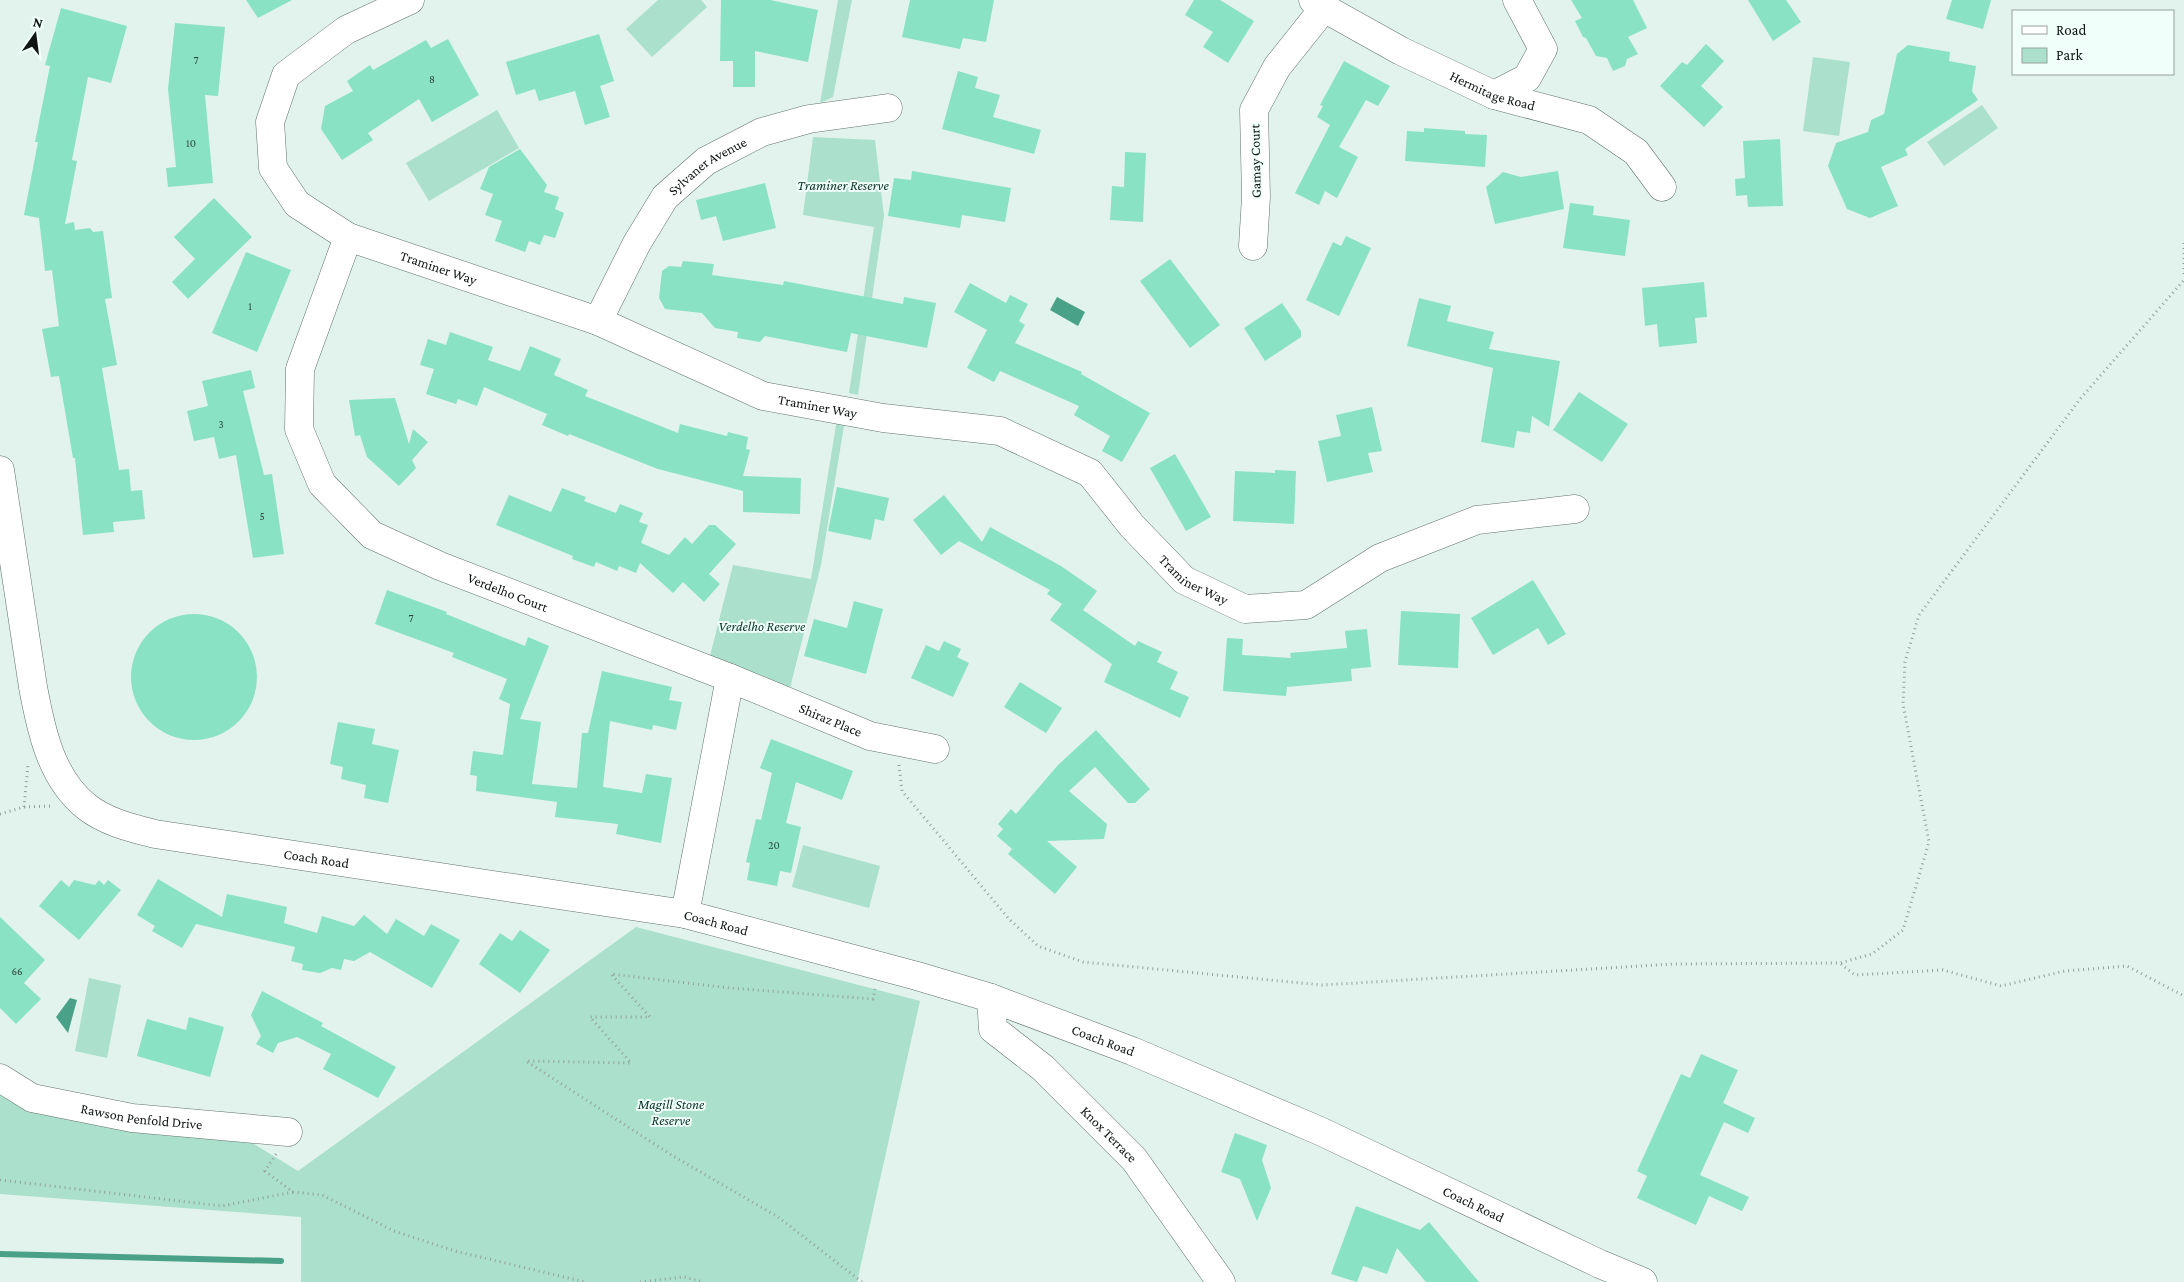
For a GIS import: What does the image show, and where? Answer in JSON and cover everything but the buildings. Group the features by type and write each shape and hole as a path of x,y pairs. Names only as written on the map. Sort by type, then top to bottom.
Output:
{"street":[{"name":"Traminer Way","path":"410,0 346,30 286,75 270,122 273,168 297,204 348,237 598,321 763,396 883,418 1000,431 1090,472 1132,526 1184,580 1245,609 1306,605 1380,558 1477,520 1575,509"},
{"path":"1494,95 1527,78 1543,49 1517,0"},
{"name":"Hermitage Road","path":"1319,4 1401,51 1494,95 1589,120 1636,152 1662,187"},
{"name":"Gamay Court","path":"1253,246 1256,198 1254,110 1277,67 1319,4"},
{"name":"Sylvaner Avenue","path":"598,321 637,243 665,196 706,161 762,132 809,119 888,108"},
{"name":"Verdelho Court","path":"348,237 300,369 299,429 322,484 372,535 440,566 730,678"},
{"name":"Coach Road","path":"0,470 39,720 48,750 70,789 87,807 127,827 155,834 685,914 991,998 1132,1051 1320,1131 1592,1260 1643,1282"},
{"path":"685,914 730,678"},
{"name":"Shiraz Place","path":"730,678 870,736 935,748"},
{"name":"Knox Terrace","path":"991,998 993,1029 1043,1068 1134,1159 1221,1282"},
{"name":"Rawson Penfold Drive","path":"0,1078 32,1098 132,1118 288,1132"}],"path":[{"path":"2184,243 2184,275"},
{"path":"896,741 902,791 1009,919 1038,946 1082,962 1322,985 1674,964 1840,963 1872,954 1903,930 1928,842 1903,704 1905,662 1919,615 2080,399 2184,280"},
{"path":"0,814 24,807"},
{"path":"1840,963 1854,975 1943,970 2001,986 2065,970 2127,966 2184,996"},
{"path":"862,1282 778,1216 673,1156 526,1060 631,1063 590,1017 650,1017 611,974 730,988 873,999 879,966"},
{"path":"288,1132 265,1171 293,1192"},
{"path":"0,1180 222,1206 293,1192 322,1195 394,1231 455,1251 585,1282"},
{"path":"640,1282 684,1277 703,1282"}],"green space":[{"path":"658,0 701,0 707,7 652,57 626,29"},
{"path":"838,0 852,0 833,97 820,103"},
{"path":"1813,57 1850,62 1839,136 1803,131"},
{"path":"1982,105 1998,128 1944,166 1927,142"},
{"path":"497,110 519,148 429,201 406,163"},
{"name":"Traminer Reserve","path":"813,137 875,140 884,216 858,395 849,393 874,227 803,215"},
{"name":"Verdelho Reserve","path":"837,419 845,420 821,565 790,688 710,656 733,565 811,579"},
{"path":"803,845 880,866 869,908 792,887"},
{"name":"Magill Stone Reserve","path":"636,927 920,1001 857,1282 301,1282 301,1217 0,1194 0,1093 246,1139 298,1171"},
{"path":"89,978 121,985 107,1058 75,1051"}],"shaded area":[{"path":"1057,297 1085,312 1078,326 1050,310"},
{"path":"70,998 77,1000 68,1033 56,1017"}],"waterway":[{"path":"0,1254 281,1261"}]}
